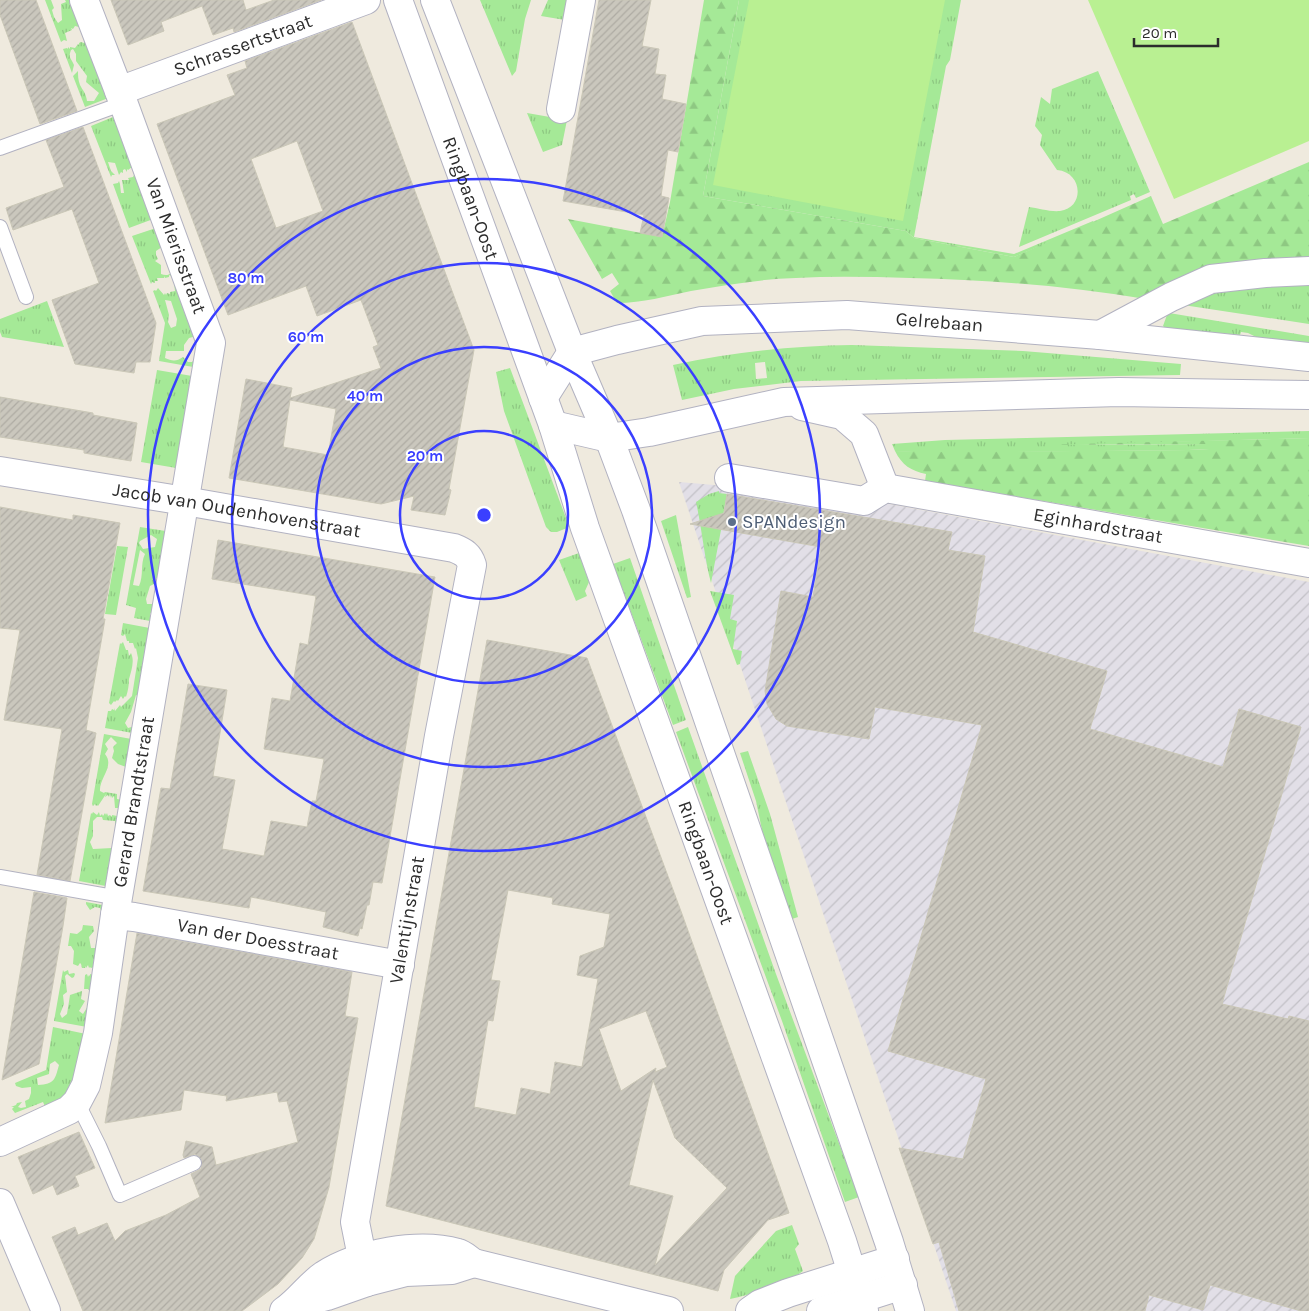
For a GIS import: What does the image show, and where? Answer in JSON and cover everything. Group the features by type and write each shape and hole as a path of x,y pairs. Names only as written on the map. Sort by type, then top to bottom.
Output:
{"street":[{"name":"Van Mierisstraat","path":"84,0 122,97 211,343 186,501"},
{"name":"Schrassertstraat","path":"122,97 147,82 366,0"},
{"name":"Ringbaan-Oost","path":"398,0 553,426 585,528 839,1232 862,1305"},
{"name":"Ringbaan-Oost","path":"435,0 572,352 609,438 647,541 895,1259 910,1311"},
{"path":"561,109 581,0"},
{"path":"1100,335 1211,279 1264,272 1309,271"},
{"name":"Gelrebaan","path":"572,352 702,321 847,315 1100,335 1309,357"},
{"path":"543,398 572,352"},
{"path":"553,426 609,438 650,432 784,402 1119,392 1309,395"},
{"path":"729,478 864,502 885,488 864,434 842,415 784,402"},
{"name":"Jacob van Oudenhovenstraat","path":"0,471 186,501 454,548 464,552 470,559"},
{"name":"Eginhardstraat","path":"885,488 1309,563"},
{"name":"Gerard Brandtstraat","path":"77,1102 86,1085 98,1033 117,907 186,501"},
{"name":"Valentijnstraat","path":"364,1270 355,1222 439,736 470,577 472,565 470,559"},
{"name":"Van der Doesstraat","path":"117,907 134,917 400,965"},
{"path":"0,1142 60,1115 77,1102"},
{"path":"0,1203 46,1311"},
{"path":"750,1311 760,1304 788,1293 895,1259"},
{"path":"289,1308 322,1276 364,1270 406,1272 452,1270 474,1263 669,1311"},
{"path":"821,1311 862,1305 903,1286"}],"lane":[{"path":"0,148 122,97"},
{"path":"0,228 26,297"},
{"path":"0,877 117,907"},
{"path":"77,1102 99,1146 120,1195 194,1163"}],"shaded area":[{"path":"679,482 845,496 1309,582 1309,1311 956,1311"}],"green space":[{"path":"45,0 51,0 54,8 52,10 54,17 58,23 62,20 61,4 66,2 65,0 75,0 83,34 79,27 75,26 73,29 71,28 72,30 65,33 67,41 61,42"},
{"path":"480,0 531,0 525,19 516,71 512,76"},
{"path":"548,0 570,0 565,20 541,16"},
{"path":"704,0 739,0 703,196 906,231 914,238 1014,257 1151,196 1163,224 1309,162 1309,263 1188,275 1162,287 1146,299 1058,287 999,282 839,277 757,281 691,291 645,301 617,303 610,291 619,284 612,273 602,279 568,219 662,237 670,202"},
{"path":"739,0 961,0 950,60 946,66 914,237 1014,254 1093,221 1094,223 1014,257 914,238 906,231 703,196"},
{"path":"749,0 945,0 903,221 713,185"},
{"path":"1088,0 1309,0 1309,141 1174,199"},
{"path":"84,41 111,97 85,107 73,76 78,71 79,83 87,101 94,101 99,93 86,82 87,76 76,61 76,54 73,49 70,55 74,65 72,73 63,49 68,49 68,47 70,49 70,47 75,48 79,43 84,43"},
{"path":"1098,71 1150,192 1136,198 1134,194 1130,196 1131,200 1019,247 1029,207 1060,211 1074,204 1077,197 1078,190 1072,177 1066,172 1057,170 1040,145 1042,135 1035,126 1041,97 1050,104 1052,89"},
{"path":"527,113 567,120 562,145 543,152"},
{"path":"118,115 132,167 127,169 127,172 125,169 123,170 123,173 121,172 119,175 115,163 108,162 111,171 115,175 111,177 91,126"},
{"path":"134,175 156,218 129,228 113,184 119,181 121,193 124,193 122,180 129,180 128,178"},
{"path":"159,227 177,274 174,273 172,276 171,274 171,276 169,275 169,277 165,278 164,276 164,278 157,278 158,281 151,284 132,236","holes":["162,247 169,265 168,268 171,269 171,273 167,275 161,274 161,265 155,261 158,259 156,251"]},
{"path":"174,282 202,340 199,368 159,361 165,323 153,291 156,291 158,288 166,295 175,291","holes":["165,300 171,301 177,319 176,326 171,328 168,322 169,315","193,337 197,342 196,358 192,362 188,362 183,357 174,361 165,358 166,351 184,351 184,345 189,338"]},
{"path":"1309,285 1309,324 1183,305 1222,289"},
{"path":"47,301 64,347 2,337 0,319"},
{"path":"1169,313 1309,336 1309,344 1256,337 1241,332 1240,335 1165,328 1163,326"},
{"path":"852,345 1023,351 1181,364 1180,375 801,381 734,389 682,400 673,365 740,353 784,348","holes":["765,362 767,378 756,379 755,363"]},
{"path":"510,368 569,526 557,532 551,532 546,527 504,411 496,372"},
{"path":"157,370 198,377 182,469 141,462"},
{"path":"1309,431 1309,438 1076,445 1209,444 1209,449 1189,450 931,453 895,451 892,444 945,440"},
{"path":"1309,438 1309,546 925,481 926,474 908,467 895,451 1189,450 1209,449 1209,444 1036,445"},
{"path":"719,491 719,493 727,494 723,516 712,518 713,527 721,530 711,583 696,502 709,494"},
{"path":"676,515 691,597 687,598 661,521"},
{"path":"140,527 172,532 164,579 156,578 154,584 150,586 146,599 147,604 153,604 154,608 150,614 150,621 134,618 136,608 126,605","holes":["151,535 157,539 155,547 143,549 139,543 140,541","140,550 145,554 139,586 133,585"]},
{"path":"117,546 128,547 116,615 105,614"},
{"path":"579,553 589,582 585,591 587,596 576,601 559,560"},
{"path":"630,558 686,720 673,725 613,564"},
{"path":"710,591 734,595 730,619 737,621 733,649 742,651 740,664 737,665"},
{"path":"123,623 155,629 138,734 105,728 108,711 114,710 114,708 115,711 132,696 138,658 133,643 127,641 125,634 121,635","holes":["136,695 139,697 135,726 128,728 125,723 131,712"]},
{"path":"123,642 129,656 131,653 133,659 128,690 126,697 123,699 121,696 118,701 114,701 111,705 109,703 120,643"},
{"path":"688,727 776,974 859,1197 845,1202 782,1021 676,732"},
{"path":"104,734 137,740 124,811 115,808 114,796 112,798 112,795 111,798 110,794 109,797 108,795 105,797 106,794 98,806 95,804 93,806","holes":["111,737 117,743 113,747 112,758 118,764 126,767 127,772 122,800 117,799 117,794 100,791 100,786 108,768 108,759 105,754 108,749 105,744"]},
{"path":"748,751 770,814 798,917 786,921 764,851 756,801 740,753"},
{"path":"93,812 97,815 99,812 100,816 102,814 103,816 107,813 108,816 117,816 123,819 111,887 79,881","holes":["97,817 102,817 103,820 115,821 116,842 112,848 93,849 90,842 93,836 93,821"]},
{"path":"86,902 108,906 94,967 91,968 88,965 86,968 85,966 85,968 82,968 80,963 78,966 73,964 74,951 71,946 68,946 70,933 77,934 82,930 83,925 93,926 94,931 89,937 91,948 95,948 102,914 100,908 95,907 90,910"},
{"path":"63,970 64,972 68,970 69,974 75,974 72,978 67,974 65,976 67,992 63,995 64,1004 60,1014 62,1018 67,1014 70,995 82,991 81,999 85,1001 79,1011 83,1014 88,1006 90,992 88,989 84,989 85,975 87,974 88,977 90,974 93,975 87,1027 54,1021"},
{"path":"53,1027 86,1034 76,1084 48,1113 43,1102 15,1113 12,1109 14,1107 11,1107 22,1102 18,1107 26,1107 25,1101 29,1099 31,1087 22,1088 16,1086 15,1083 46,1070","holes":["55,1061 59,1065 51,1082 38,1085 37,1078 49,1074 50,1064"]},
{"path":"792,1225 799,1244 795,1249 803,1271 778,1285 730,1299 735,1276 776,1231"}],"building":[{"path":"0,0 36,0 77,111 40,124 0,15"},
{"path":"111,0 243,0 246,10 274,0 321,0 234,32 233,28 213,35 202,6 161,22 164,31 128,45"},
{"path":"599,0 651,0 642,46 659,49 655,74 666,75 662,99 686,104 678,152 668,150 661,196 669,198 662,237 640,233 644,215 563,201"},
{"path":"352,22 474,350 449,489 451,490 445,515 411,510 414,496 381,504 229,478 246,379 292,388 290,398 381,368 373,347 378,345 361,300 317,316 306,286 228,315 157,124 235,95 227,75 247,68 245,61","holes":["297,141 323,211 276,228 251,159","290,400 336,409 328,455 283,447"]},
{"path":"83,127 156,323 150,362 136,362 134,373 75,364 52,300 99,283 72,209 13,230 6,208 64,187 46,140"},
{"path":"0,397 93,413 93,415 137,423 131,461 84,453 84,450 0,437"},
{"path":"727,494 952,532 948,550 985,556 973,632 1107,671 1090,729 1223,767 1239,709 1301,727 1222,1004 1288,1019 1289,1016 1309,1021 1309,1311 1301,1311 1210,1285 1203,1310 1149,1295 1145,1311 959,1311 939,1242 933,1244 899,1148 963,1159 986,1079 888,1051 982,725 875,707 869,739 787,726 776,719 767,704 765,691 781,591 813,597 821,547 690,524 724,513"},
{"path":"0,507 73,520 73,515 120,523 86,730 96,733 70,881 37,875 62,729 4,720 20,630 0,628"},
{"path":"218,540 435,577 382,883 373,882 369,905 367,905 362,929 360,928 358,936 323,927 326,912 251,897 249,908 143,891 161,788 170,789 188,684 227,690 213,776 235,780 222,849 264,856 271,821 307,827 312,801 316,801 324,759 264,749 272,698 290,701 300,643 308,645 316,596 212,579"},
{"path":"487,640 587,658 682,914 789,1213 768,1220 724,1270 718,1291 386,1206","holes":["508,890 553,898 552,904 610,914 604,947 580,956 577,975 598,979 582,1067 555,1062 550,1094 521,1088 516,1115 474,1107 488,1020 493,1021 500,981 491,980","646,1011 667,1067 655,1072 656,1068 621,1091 599,1029","653,1080 675,1138 727,1188 655,1265 673,1196 629,1185"]},
{"path":"34,892 67,898 63,926 39,1064 2,1080"},
{"path":"137,933 352,972 345,1016 358,1018 329,1187 314,1239 302,1258 278,1284 242,1311 83,1311 52,1237 75,1227 78,1235 107,1223 115,1241 125,1231 166,1215 200,1197 191,1174 201,1169 202,1160 195,1154 184,1158 186,1141 212,1147 216,1165 298,1142 287,1101 279,1102 277,1092 226,1101 227,1096 184,1090 181,1110 105,1123"},
{"path":"79,1132 95,1168 75,1176 79,1186 57,1195 53,1185 33,1194 18,1157"}],"place":[{"name":"SPANdesign","path":"732,522"}]}
